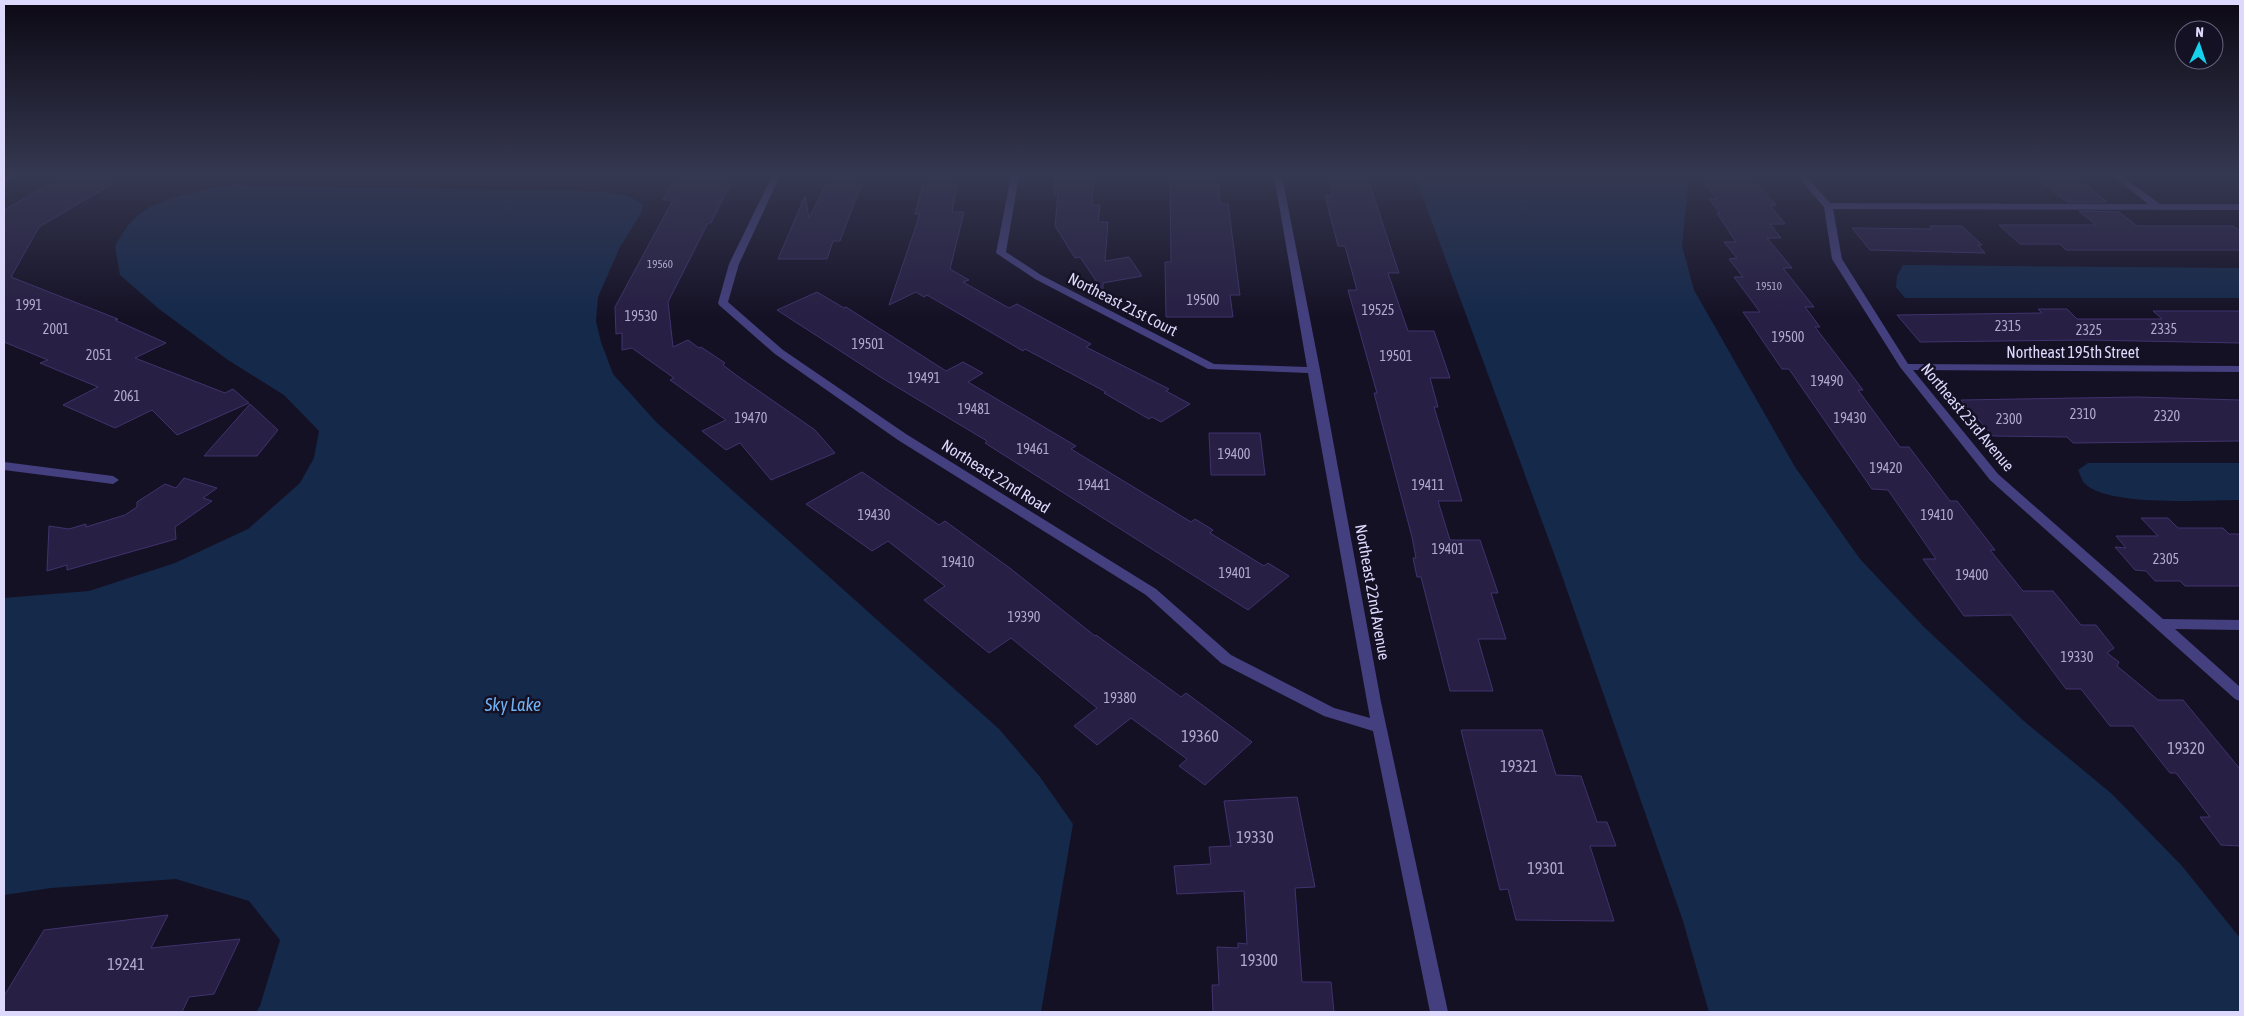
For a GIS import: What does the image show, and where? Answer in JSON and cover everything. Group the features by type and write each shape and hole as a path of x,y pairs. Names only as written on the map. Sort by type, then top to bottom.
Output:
{"street":[{"name":"Northeast 22nd Road","path":"753,223 734,264 723,303 779,352 902,437 1151,592 1226,659 1329,712 1379,727"},
{"name":"Northeast 21st Court","path":"1006,223 1001,253 1038,277 1118,320 1212,366 1315,370"},
{"name":"Northeast 22nd Avenue","path":"1287,223 1379,727 1438,1012"},
{"name":"Northeast 23rd Avenue","path":"1831,223 1837,259 1905,367 1994,477 2240,695"},
{"name":"Northeast 195th Street","path":"1905,367 2240,369"},
{"path":"4,466 113,480"},
{"path":"2158,624 2240,625"}],"water":[{"name":"Sky Lake","path":"635,223 620,247 598,297 596,321 601,342 613,374 656,422 999,729 1040,777 1073,824 1041,1012 256,1012 260,1006 280,940 249,901 176,879 51,888 4,895 4,598 89,591 175,563 248,529 300,483 314,458 319,431 284,395 228,360 159,309 120,275 115,246 129,224"},
{"path":"1432,223 1684,223 1682,246 1694,290 1795,467 1860,559 1924,627 2025,722 2112,794 2182,866 2240,938 2240,1012 1709,1012 1683,921 1560,570"},
{"path":"1903,265 2240,268 2240,298 1905,298 1896,287 1897,276"},
{"path":"2088,463 2240,463 2240,500 2159,501 2115,496 2097,491 2084,483 2078,470"}],"building":[{"path":"4,223 45,223 39,227 11,277 118,319 115,320 166,343 135,358 225,393 233,389 249,403 177,435 152,410 115,428 63,405 98,387 40,363 48,360 4,342"},
{"path":"660,223 708,223 668,302 673,347 688,340 699,348 701,347 725,363 723,365 736,375 815,430 835,453 771,480 740,443 726,450 702,431 726,420 670,380 674,378 632,348 622,350 622,333 616,334 615,307"},
{"path":"793,223 847,223 840,241 833,241 827,259 778,259"},
{"path":"917,223 961,223 950,269 969,280 963,282 1009,308 1017,304 1091,344 1086,347 1169,389 1166,391 1190,404 1161,422 1152,417 1149,419 1104,393 1106,392 1025,349 1023,351 927,295 924,297 916,292 889,305"},
{"path":"1055,223 1108,223 1105,261 1129,257 1142,276 1103,283 1103,291 1080,257 1075,258 1055,226"},
{"path":"1171,223 1231,223 1240,295 1230,295 1233,317 1166,317 1165,262 1171,262"},
{"path":"1332,223 1383,223 1399,273 1388,273 1408,331 1434,331 1450,378 1430,378 1438,407 1434,407 1462,501 1438,501 1450,540 1480,540 1498,593 1491,593 1506,639 1478,639 1493,691 1450,691 1421,577 1417,577 1413,558 1416,558 1412,537 1374,393 1377,393 1348,290 1357,290 1345,246 1338,246"},
{"path":"1724,223 1785,223 1770,224 1781,238 1767,238 1792,268 1783,268 1814,307 1805,307 1820,327 1815,327 1863,390 1858,390 1900,447 1909,447 1950,501 1957,501 1995,550 1990,550 2023,591 2053,591 2081,625 2096,625 2114,648 2107,653 2119,662 2117,666 2158,700 2183,700 2240,769 2240,846 2221,845 2200,817 2210,817 2176,773 2170,773 2133,726 2110,726 2081,689 2066,689 2011,615 1964,616 1923,559 1936,559 1888,490 1872,489 1789,369 1782,369 1743,312 1760,312 1734,277 1743,277 1729,259 1737,258 1724,242 1736,242"},
{"path":"2094,223 2134,223 2137,226 2233,226 2240,231 2240,250 2066,250 2060,244 2020,244 1999,225 2096,225"},
{"path":"1930,226 1962,226 1982,245 1978,245 1985,253 1870,250 1852,228 1932,229"},
{"path":"817,292 844,308 846,307 946,371 963,362 983,373 968,382 1076,446 1071,449 1191,522 1195,519 1213,530 1210,533 1264,566 1268,563 1289,576 1248,610 985,443 987,441 882,378 777,310"},
{"path":"2038,309 2067,309 2077,319 2162,319 2153,311 2240,311 2240,343 2087,340 1920,342 1897,315 2042,313"},
{"path":"2137,397 2240,400 2240,441 2073,443 2067,437 1993,436 1961,400"},
{"path":"250,404 278,430 257,456 204,456"},
{"path":"1209,433 1260,433 1265,475 1211,475"},
{"path":"862,472 939,525 945,521 1011,569 1095,636 1181,697 1186,693 1252,742 1205,785 1179,766 1187,759 1131,718 1097,745 1074,726 1097,708 1011,638 989,653 924,600 945,586 888,541 872,551 806,504"},
{"path":"184,478 217,488 203,498 212,501 175,527 176,539 67,570 67,565 47,571 49,526 69,529 86,524 86,527 125,515 137,507 137,502 165,484 176,488"},
{"path":"2141,518 2168,518 2178,528 2223,528 2229,534 2240,534 2240,586 2185,586 2180,581 2155,581 2146,571 2135,570 2115,547 2126,548 2116,536 2158,536"},
{"path":"1461,730 1542,730 1556,775 1581,776 1597,822 1607,822 1616,846 1590,846 1614,921 1516,920 1508,889 1500,890"},
{"path":"1297,797 1315,887 1295,888 1302,982 1331,982 1334,1012 1213,1012 1212,985 1219,985 1217,947 1238,948 1238,943 1247,944 1244,891 1177,894 1174,866 1211,864 1209,847 1231,846 1224,801"},
{"path":"168,915 151,948 240,939 214,994 189,997 182,1012 4,1012 4,996 44,930"}]}
